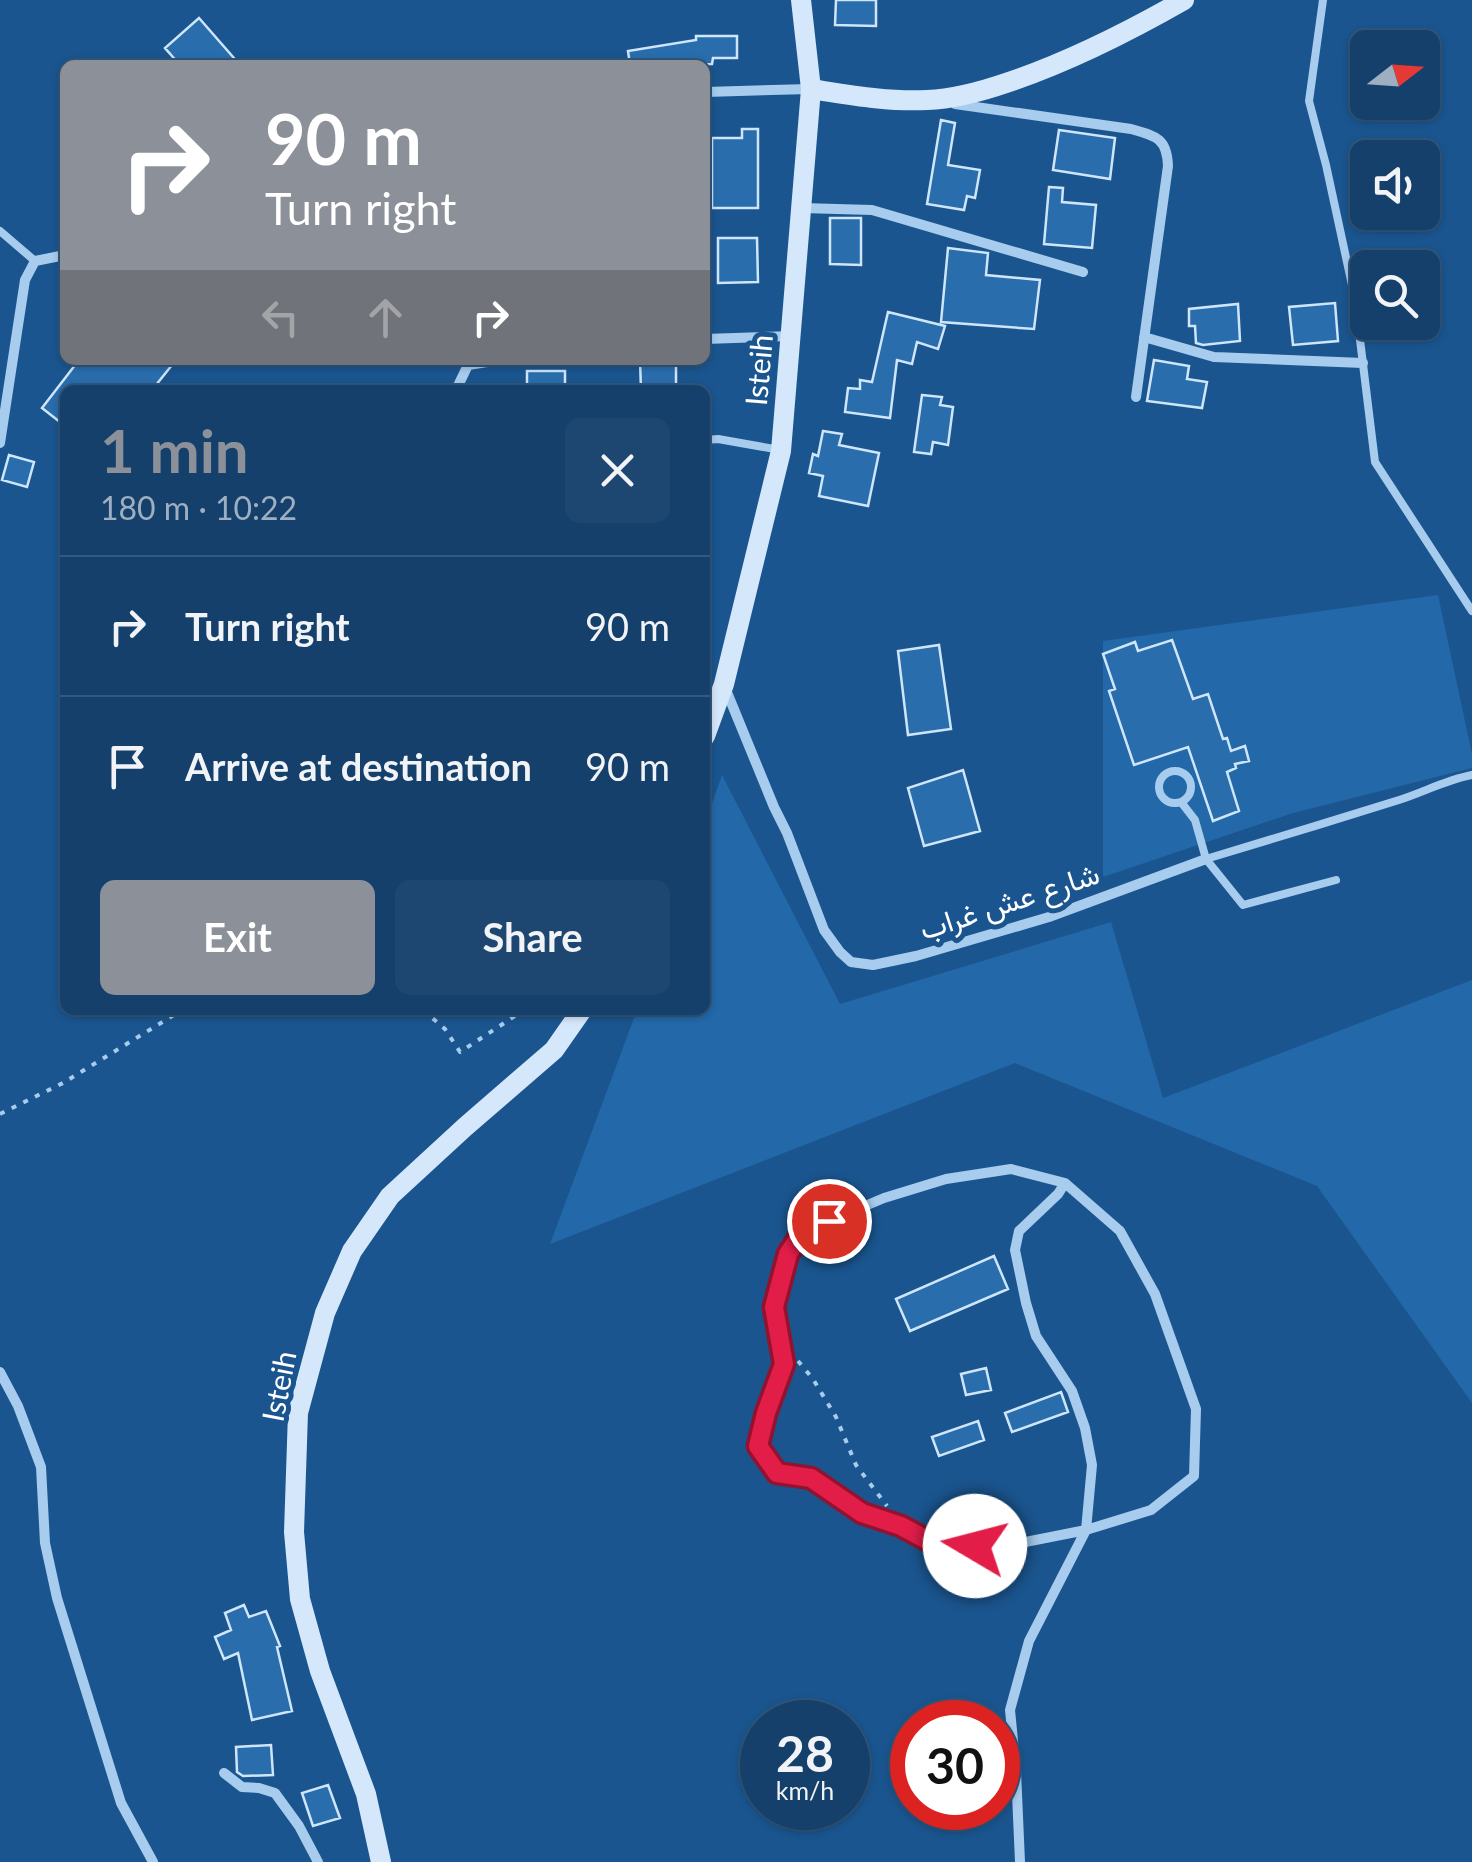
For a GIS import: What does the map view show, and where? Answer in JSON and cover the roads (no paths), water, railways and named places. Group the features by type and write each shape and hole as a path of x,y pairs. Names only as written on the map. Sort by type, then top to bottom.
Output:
{"street":[{"name":"Isteih","path":"710,722 724,684 781,450 811,89 801,0"},
{"path":"929,100 976,93 1048,68 1117,38 1184,0"},
{"path":"710,91 811,89 880,100 929,100 1131,129 1164,144 1168,166 1136,396"},
{"path":"802,208 872,210 1083,272"},
{"path":"0,443 25,280 36,261 60,256"},
{"path":"710,339 792,336"},
{"path":"1144,337 1214,356 1362,363"},
{"name":"شارع عش غراب","path":"724,684 824,930 851,962 874,965 1049,917 1206,858"},
{"name":"Isteih","path":"380,1862 366,1794 320,1672 300,1599 294,1532 298,1413 325,1313 352,1251 380,1210 452,1138 554,1050 578,1015"},
{"path":"1011,1169 1065,1182 1120,1231 1154,1294 1196,1409 1194,1476 1150,1510 1086,1530 1010,1546 940,1547 901,1526 862,1513 811,1478 777,1473 758,1446 784,1364 774,1307 788,1254 802,1233 884,1198 946,1179 1011,1169"},
{"path":"1020,1862 1010,1710 1029,1641 1086,1530 1092,1465 1086,1428 1072,1390 1036,1336 1015,1250 1018,1231 1058,1194 1065,1182"},
{"path":"0,1372 18,1406 41,1468 46,1543 57,1598 121,1803 153,1862"},
{"path":"224,1773 242,1787 275,1792 318,1862"}],"lane":[{"path":"1323,0 1309,101 1355,300 1374,462 1472,611"},
{"path":"0,231 36,261"},
{"path":"710,440 781,450"},
{"path":"1175,771 1185,775 1191,784 1189,795 1182,802 1171,803 1160,793 1159,783 1165,774 1175,771"},
{"name":"شارع عش غراب","path":"1206,858 1408,798 1446,780 1472,774"},
{"path":"1182,802 1195,820 1206,858 1243,904 1336,880"}]}
